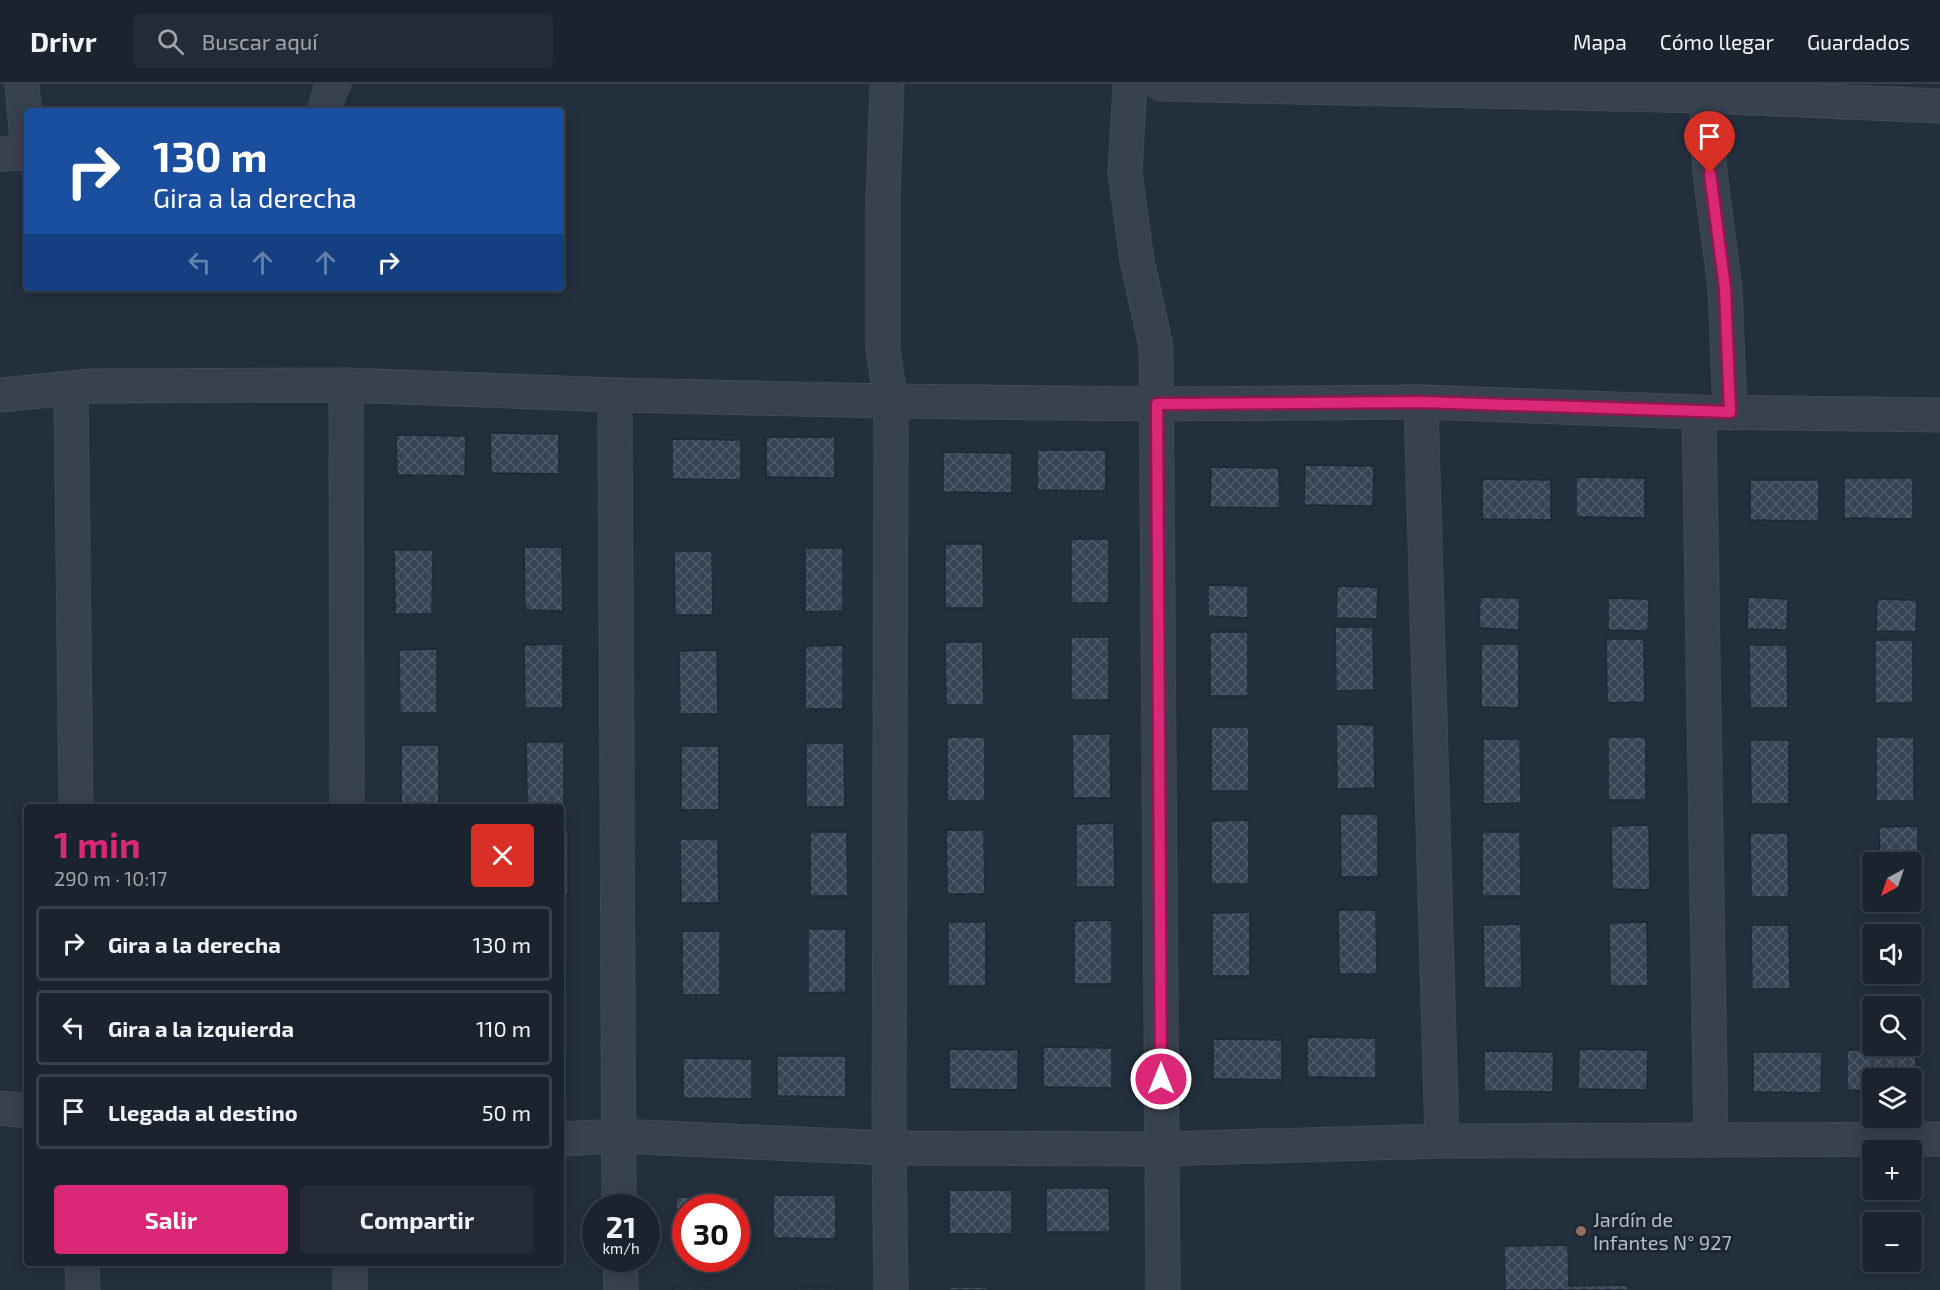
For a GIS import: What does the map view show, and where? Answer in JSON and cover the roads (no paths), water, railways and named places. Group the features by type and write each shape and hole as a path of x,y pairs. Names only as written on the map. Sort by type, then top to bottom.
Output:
{"street":[{"path":"22,84 24,108"},
{"path":"325,108 334,84"},
{"path":"887,84 883,201 883,350 891,401 889,1148 891,1290"},
{"path":"1130,84 1125,173 1137,260 1156,347 1163,1290"},
{"path":"1161,84 1705,90 1940,106"},
{"path":"1705,90 1710,173 1725,288 1714,412 1711,1140"},
{"path":"0,154 24,153"},
{"path":"0,395 71,388 346,385 615,396 1157,404 1421,402 1714,412 1940,415"},
{"path":"346,385 347,804"},
{"path":"71,388 76,804"},
{"path":"615,396 619,1194"},
{"path":"1421,402 1442,1141"},
{"path":"0,1108 24,1111"},
{"path":"564,1139 618,1136 889,1148 1161,1149 1442,1141 1940,1139"},
{"path":"82,1266 83,1290"},
{"path":"350,1266 350,1290"},
{"path":"620,1272 621,1290"}],"place":[{"name":"Jardín de Infantes N° 927","path":"1581,1231"}]}
